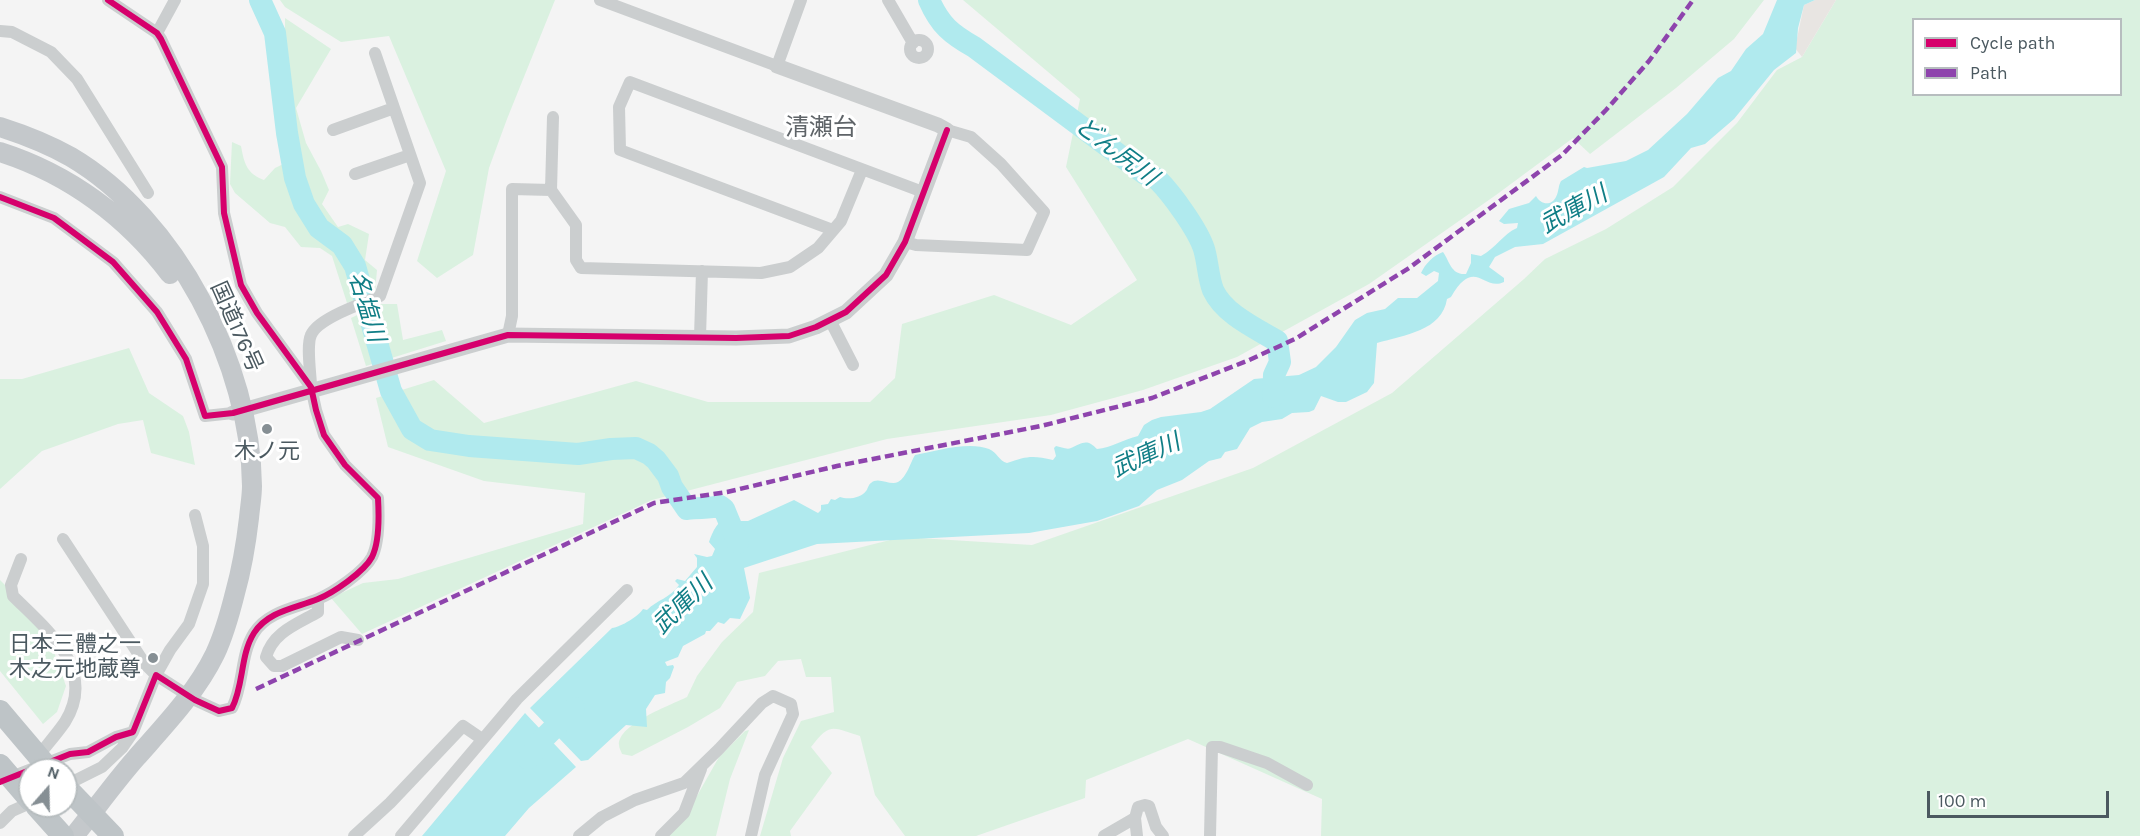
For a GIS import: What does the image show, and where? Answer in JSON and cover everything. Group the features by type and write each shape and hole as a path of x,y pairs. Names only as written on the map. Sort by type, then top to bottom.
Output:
{"highway":[{"name":"国道176号","path":"0,127 37,140 72,158 121,195 162,241 205,306 225,349 238,412 240,503 233,604 216,653 189,697 134,760 74,836"},
{"name":"国道176号","path":"0,153 41,168 83,192 132,230 159,260 189,302 238,412"},
{"path":"0,711 40,758"},
{"path":"0,765 18,787"},
{"path":"78,799 113,836"},
{"path":"47,818 63,836"}],"street":[{"path":"108,0 157,33 222,167 224,213 241,285 257,313 311,387"},
{"path":"157,33 175,0"},
{"path":"600,0 938,125 946,130 971,137 1001,165 1044,212 1027,250 916,245 904,242"},
{"path":"777,66 800,0"},
{"path":"888,0 913,43"},
{"path":"0,31 12,32 51,52 77,79 148,193"},
{"path":"63,539 145,664 156,675 189,697 219,711 232,708 237,698 254,633 264,623 281,611 318,599 345,584 372,558 376,543 378,498 345,465 324,435 311,387 311,334 318,326 350,308 380,296 420,183 375,53"},
{"path":"833,230 620,150 619,107 630,82 923,192"},
{"path":"333,130 394,108"},
{"path":"553,117 551,190 576,225 576,260 581,268 761,273 790,267 818,249 841,220 862,170"},
{"path":"0,197 54,218 113,262 157,312 186,359 205,416 238,412 508,335 700,338 789,336 816,327 846,312 886,275 904,242 946,130"},
{"path":"355,174 410,154"},
{"path":"508,335 512,316 512,189 551,190"},
{"path":"700,338 702,271"},
{"path":"830,320 853,365"},
{"path":"78,780 102,767 122,748 133,732 156,675 170,650 189,624 203,584 203,546 195,515"},
{"path":"21,559 11,585 13,596 60,644 71,663 75,682 73,700 66,721 36,758"},
{"path":"401,836 517,699 627,590"},
{"path":"318,599 318,612 280,633 269,645 266,657 270,662 274,666 282,666 341,637 358,640"},
{"path":"579,836 602,817 628,803 684,783 720,749 762,703 773,696 791,704 793,714 765,775 751,836"},
{"path":"354,836 463,726 482,739"},
{"path":"60,758 88,752 116,737 133,732"},
{"path":"1210,836 1212,747 1220,747 1267,763 1307,785"},
{"path":"661,836 684,813 704,762"},
{"path":"0,782 18,774"},
{"path":"1137,836 1135,818 1138,807 1144,805 1149,806 1156,827 1163,836"},
{"path":"0,823 18,808"},
{"path":"1104,836 1135,818"}],"green space":[{"path":"280,0 555,0 489,168 473,255 437,278 417,261 446,171 389,36 341,42 285,7"},
{"path":"963,0 1764,0 1734,39 1676,88 1590,154 1573,138 1369,284 1237,357 1143,390 1051,415 887,439 652,500 362,634 331,598 363,583 398,579 583,524 585,493 484,481 388,447 376,398 434,380 484,423 636,381 708,402 870,402 895,378 902,324 994,295 1071,325 1137,280 1066,167 1080,99"},
{"path":"1836,0 2140,0 2140,836 1321,836 1322,799 1188,739 1086,780 1085,798 976,836 905,836 875,795 860,736 832,729 823,733 811,747 832,773 790,831 791,836 760,836 783,758 801,721 834,712 831,677 806,677 801,659 778,661 765,676 737,682 720,708 632,756 622,754 619,745 621,737 627,730 647,716 687,697 697,676 722,642 753,612 759,573 902,537 1032,545 1253,468 1392,393 1545,259 1606,229 1673,187 1737,123 1777,70 1802,57"},
{"path":"285,18 331,49 296,108 306,143 329,190 322,204 338,227 348,224 369,234 365,260 377,270 375,293 347,303 332,256 320,248 301,247 285,227 270,223 235,193 230,184 232,142 241,146 245,163 250,171 264,180 275,168 300,156 290,111 285,64"},
{"path":"380,304 397,304 403,340 442,330 446,341 366,366 351,318"},
{"path":"129,348 149,393 183,416 189,432 195,465 151,453 143,420 118,424 42,451 0,489 0,379 22,379"},
{"path":"0,580 44,624 66,686 57,712 43,724 0,671"},
{"path":"749,730 730,779 716,836 666,836 689,810 719,757 745,731"}],"sand":[{"path":"1815,0 1836,0 1802,57 1795,48 1804,5"}],"water":[{"path":"1777,0 1815,0 1804,5 1798,28 1796,53 1774,70 1734,119 1705,144 1691,148 1664,177 1543,244 1515,247 1495,257 1489,267 1504,278 1504,282 1490,283 1473,277 1466,279 1447,299 1444,310 1430,325 1410,334 1377,343 1374,383 1367,392 1346,402 1338,402 1321,396 1314,410 1292,413 1282,419 1262,422 1250,428 1237,449 1225,452 1221,458 1209,461 1182,480 1157,490 1139,506 1097,521 1029,533 817,544 744,568 750,598 740,619 730,618 724,624 718,622 710,631 706,631 705,634 683,646 678,657 665,662 667,666 673,665 674,667 666,682 665,693 655,695 646,709 647,727 626,725 588,760 581,761 530,708 612,628 629,621 643,609 647,610 672,593 679,585 675,581 677,579 685,581 697,567 697,558 694,554 712,556 715,549 709,542 710,538 719,523 729,515 738,521 748,521 794,500 818,513 821,505 828,504 831,499 858,497 874,481 898,482 906,473 915,455 942,449 962,446 981,447 992,450 1007,463 1030,457 1053,460 1056,456 1054,448 1056,446 1069,449 1081,443 1090,443 1097,449 1102,448 1138,436 1144,425 1152,420 1210,409 1254,379 1299,375 1316,367 1336,347 1355,320 1367,313 1385,309 1398,298 1417,298 1438,281 1439,273 1434,271 1426,276 1421,273 1436,255 1443,252 1454,270 1466,274 1471,263 1471,254 1481,256 1517,228 1518,223 1504,224 1499,221 1509,209 1529,203 1536,196 1543,202 1549,203 1556,197 1561,181 1584,167 1626,161 1648,150 1687,114 1718,78 1731,71 1746,49 1763,34"},
{"path":"525,713 576,767 529,808 505,836 422,836"}],"waterway":[{"name":"名塩川","path":"260,0 275,33 287,133 295,178 304,204 319,228 342,245 355,266 391,391 412,429 430,440 469,446 578,454 636,448 656,460 687,509 720,506 724,509 738,543"},
{"name":"どん尻川","path":"929,0 937,16 959,38 1164,186 1201,241 1211,285 1218,299 1241,320 1277,341 1280,362 1274,375 1273,397"},
{"name":"武庫川","path":"528,759 544,738 574,708"}],"marked path":[{"path":"256,689 654,503 727,492 837,466 1041,426 1152,398 1247,361 1295,339 1409,268 1562,155 1649,61 1693,0"}],"cycle path":[{"path":"0,782 70,754 88,752 116,737 133,732 156,675 195,700 219,711 232,708 239,690 246,651 254,633 275,615 318,599 348,581 368,563 375,551 378,536 378,498 345,465 324,435 311,387 257,313 241,285 224,213 222,167 161,39 157,33 108,0"},
{"path":"0,197 54,218 113,262 157,312 186,359 205,416 233,413 508,335 736,338 789,336 816,327 846,312 886,275 905,242 947,130"}],"place":[{"name":"木ノ元","path":"267,429"},
{"name":"日本三體之一 木之元地蔵尊","path":"153,658"}],"district":[{"name":"清瀬台","path":"821,128"}]}
